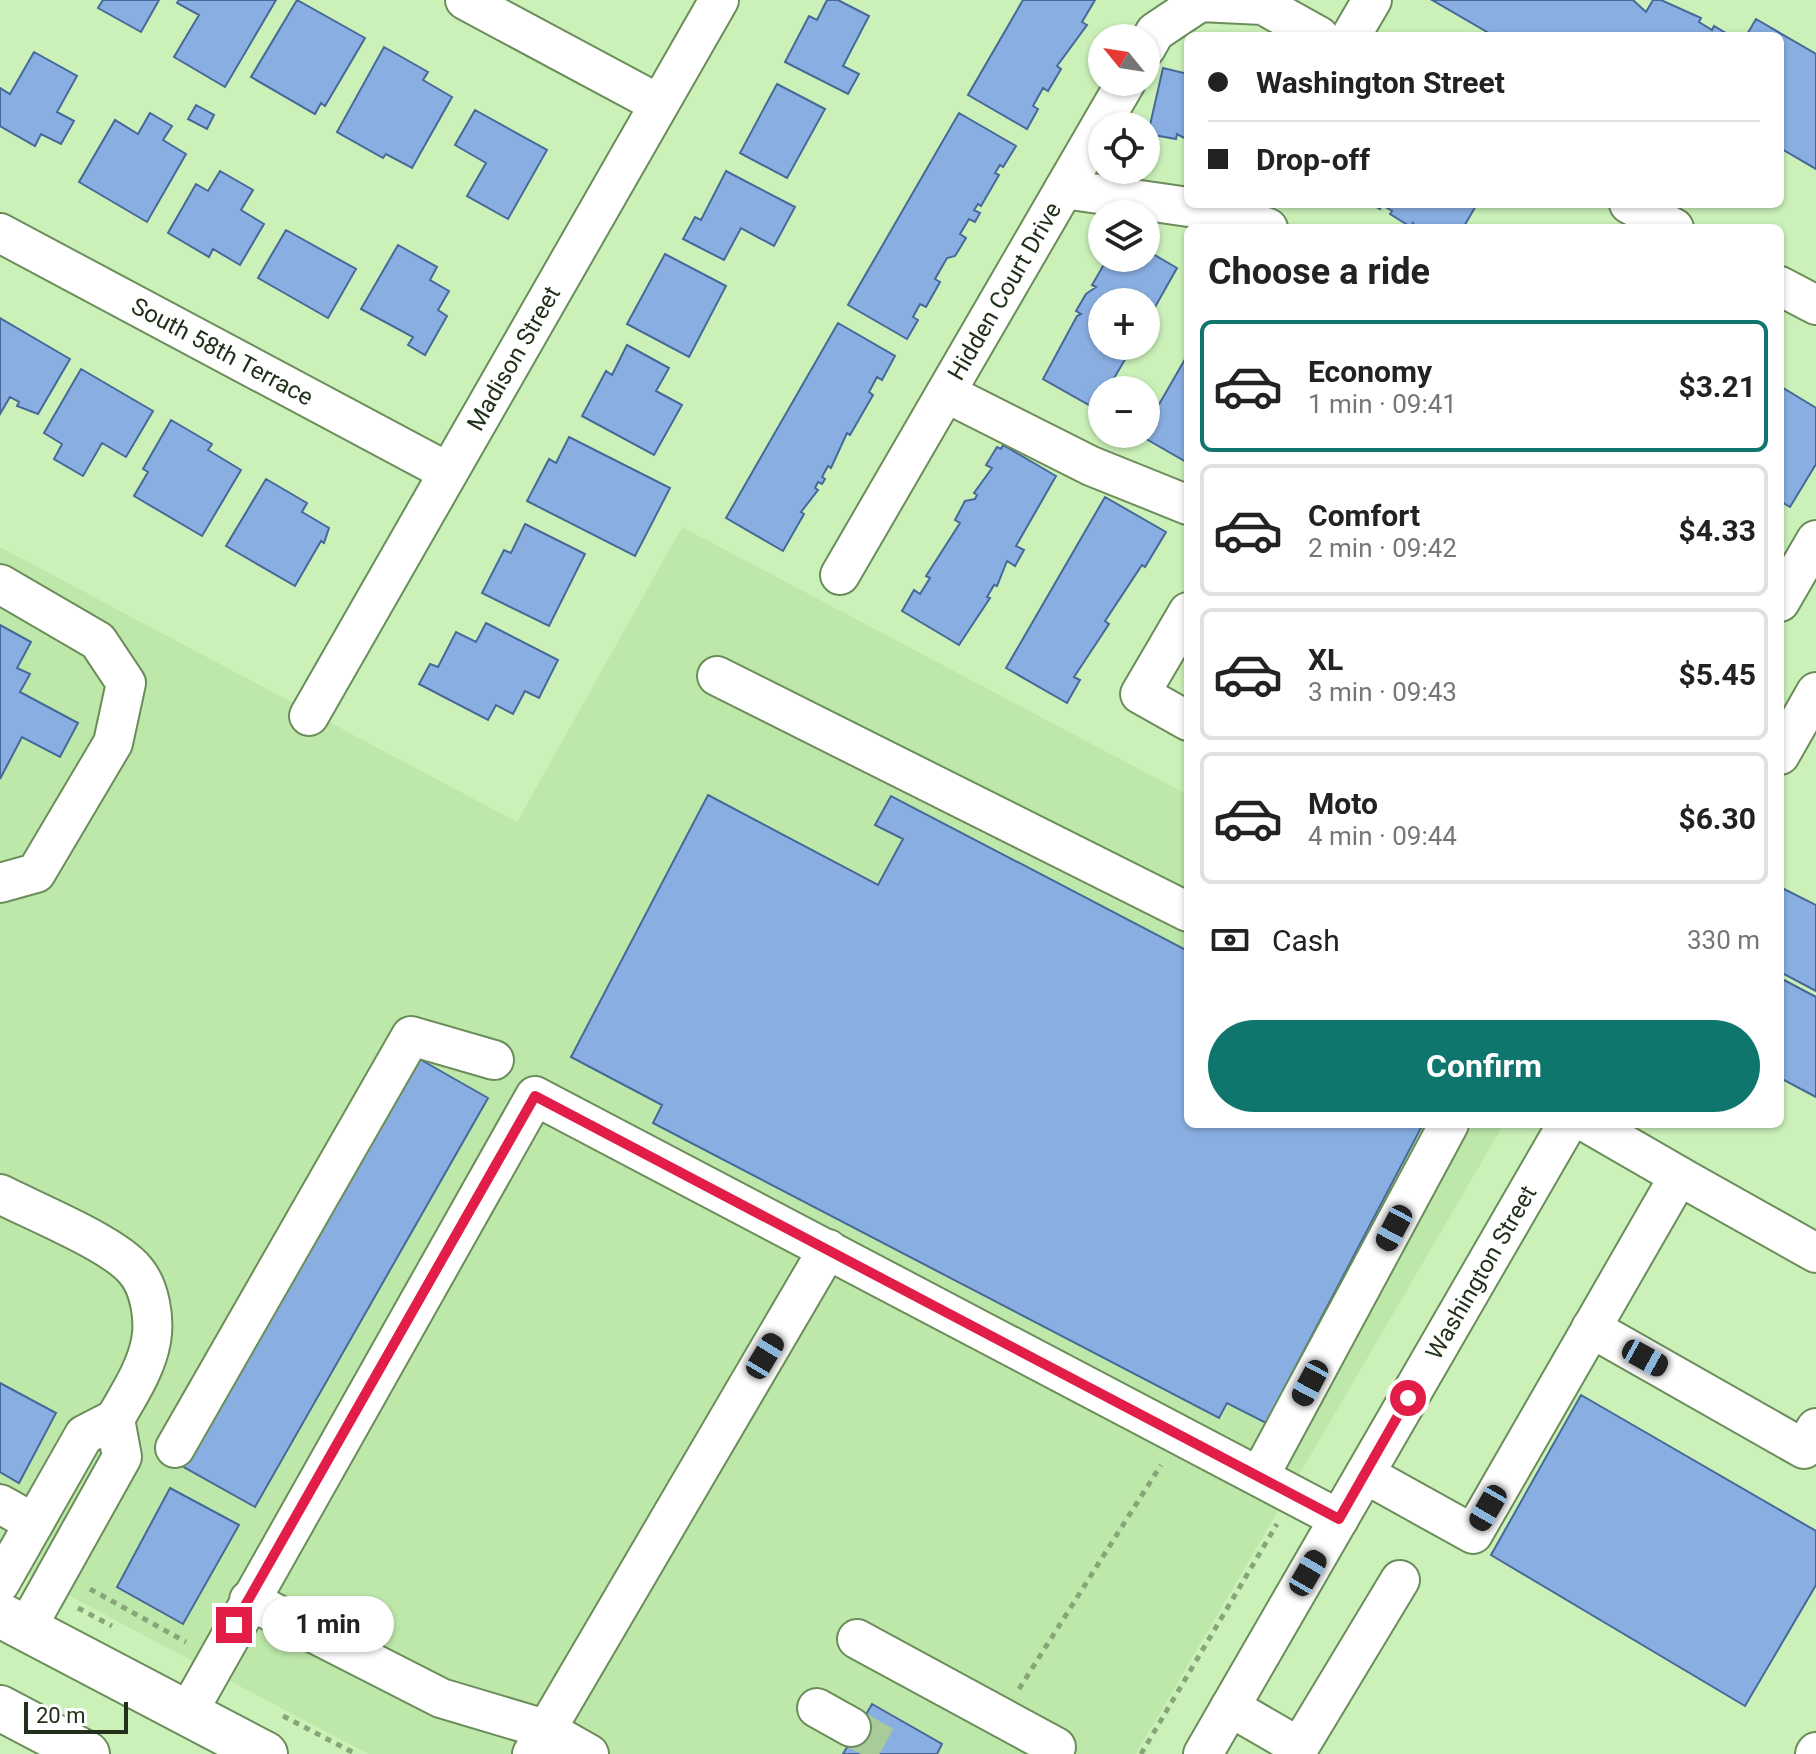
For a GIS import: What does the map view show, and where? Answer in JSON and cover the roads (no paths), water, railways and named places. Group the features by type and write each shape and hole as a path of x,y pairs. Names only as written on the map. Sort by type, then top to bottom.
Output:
{"main road":[{"path":"7,1632 67,1650 265,1754"},
{"path":"0,1708 87,1754"}],"street":[{"path":"465,0 659,104"},
{"name":"Madison Street","path":"309,716 446,471 719,0"},
{"path":"1353,32 1372,0"},
{"path":"1160,33 1200,2 1263,5 1312,32"},
{"name":"Hidden Court Drive","path":"840,575 1118,96"},
{"name":"Hidden Court Drive","path":"1064,189 1184,206"},
{"name":"Hidden Court Drive","path":"1195,208 1230,213 1258,224"},
{"path":"1636,208 1666,224"},
{"name":"South 58th Terrace","path":"0,233 446,471"},
{"path":"1784,288 1816,305"},
{"name":"Hidden Court Drive","path":"946,393 1091,466 1184,503"},
{"path":"1784,595 1816,540"},
{"path":"0,584 98,641 126,683 113,743 36,873 0,883"},
{"path":"1184,619 1140,694 1184,719"},
{"path":"717,676 1184,910"},
{"path":"1784,748 1816,692"},
{"path":"175,1448 411,1036 494,1060"},
{"path":"188,1712 535,1096 1339,1519"},
{"path":"1260,1475 1447,1128"},
{"name":"Washington Street","path":"1203,1754 1565,1128"},
{"path":"1596,1128 1816,1253"},
{"path":"1365,1474 1473,1534 1679,1176"},
{"path":"0,1194 113,1253 135,1270 146,1290 152,1311 152,1340 141,1372 115,1419 84,1435 0,1583"},
{"path":"538,1742 828,1249"},
{"path":"1591,1328 1804,1449 1816,1428"},
{"path":"7,1632 122,1457 115,1419"},
{"path":"0,1504 34,1523"},
{"path":"1230,1707 1297,1751 1400,1580"},
{"path":"249,1600 441,1698 538,1742 589,1754"},
{"path":"857,1639 1056,1747"},
{"path":"817,1708 851,1727"}],"tunnel":[{"path":"851,1727 900,1754"}]}
